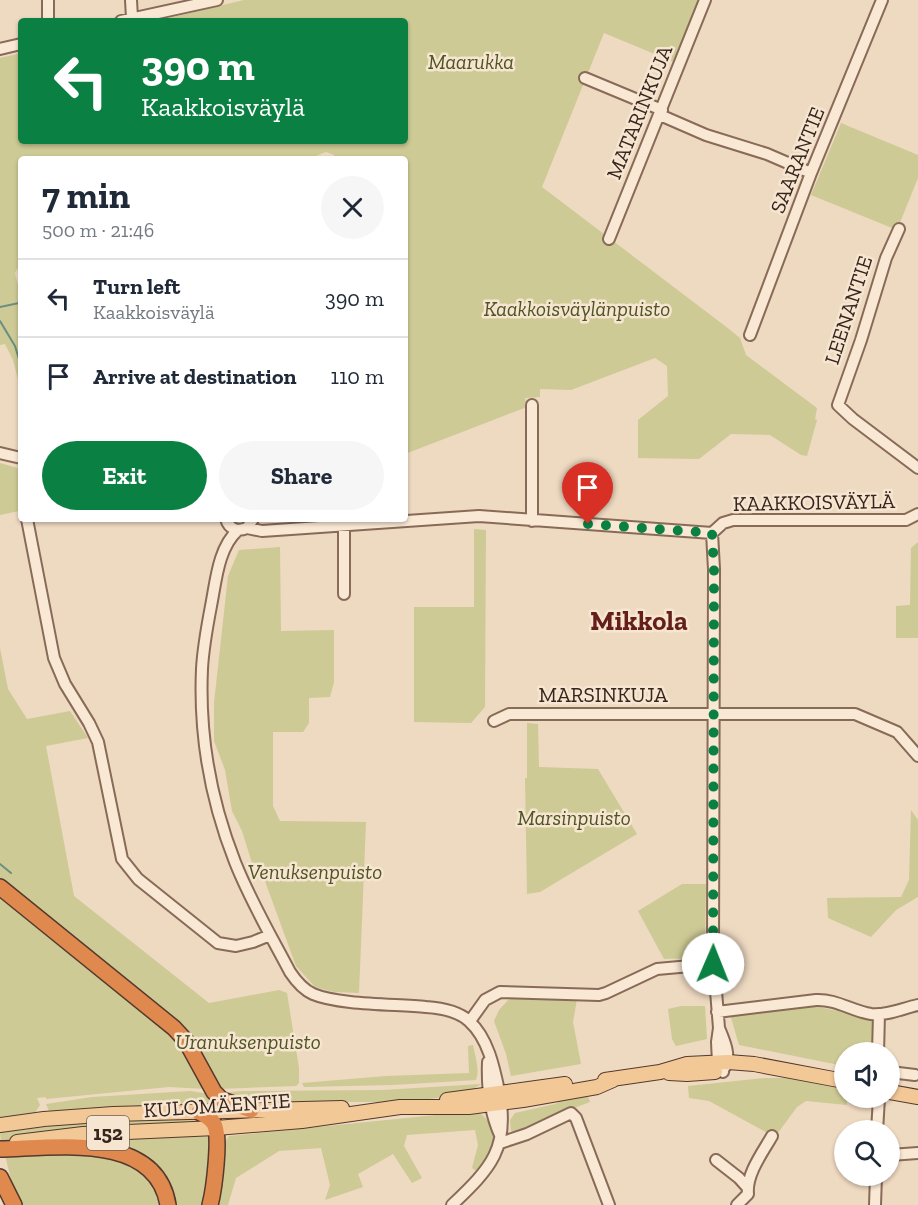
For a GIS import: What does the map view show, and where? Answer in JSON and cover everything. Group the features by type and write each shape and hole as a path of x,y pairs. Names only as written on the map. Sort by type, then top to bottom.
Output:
{"highway":[{"path":"0,887 174,1028 186,1041 214,1092 222,1100 251,1110"},
{"path":"199,1112 209,1117 216,1128 215,1178 210,1205"},
{"path":"0,1147 82,1147 118,1152 150,1168 161,1183 168,1205"},
{"path":"0,1177 14,1205"},
{"path":"0,1184 5,1205"}],"main road":[{"name":"KULOMÄENTIE","path":"0,1147 83,1134 216,1128 302,1121 495,1098 660,1072 687,1065 754,1064 834,1079"},
{"path":"900,1094 918,1097"},
{"name":"KULOMÄENTIE","path":"0,1125 44,1119 199,1112 406,1107"}],"street":[{"path":"48,0 48,18"},
{"path":"126,18 131,0"},
{"path":"135,18 217,0"},
{"name":"MATARINKUJA","path":"609,239 705,0"},
{"name":"SAARANTIE","path":"750,335 811,173 882,0"},
{"path":"0,49 18,45"},
{"path":"585,78 706,135 767,154 811,173"},
{"name":"LEENANTIE","path":"899,230 886,258 838,405 853,420 918,468"},
{"path":"532,405 532,520"},
{"path":"0,453 18,457"},
{"name":"KAAKKOISVÄYLÄ","path":"408,521 479,516 712,533 723,523 733,520 906,520 918,514"},
{"path":"28,522 54,658 65,684 98,742 122,859 138,879 219,943 236,945 254,942 270,935"},
{"path":"223,554 223,537 227,522"},
{"name":"KAAKKOISVÄYLÄ","path":"227,522 263,523 281,529 390,522"},
{"path":"249,524 233,535 223,554 216,577 204,645 202,685 204,735 210,777 220,817 235,862 270,935 297,982 312,993 336,1000 438,1008 461,1014 482,1036 489,1053 488,1076 503,1124 496,1154 486,1170 452,1205"},
{"path":"344,594 345,525"},
{"path":"712,533 713,964 719,1028 725,1042 723,1066"},
{"name":"MARSINKUJA","path":"494,721 508,714 855,714 897,732 918,756"},
{"path":"470,1021 485,1000 500,992 598,995 648,971 713,964"},
{"path":"717,1012 826,999 879,1014 918,1005"},
{"path":"878,1042 879,1014"},
{"path":"900,1073 915,1075"},
{"path":"500,1139 527,1134 571,1113 576,1118 609,1205"},
{"path":"737,1205 748,1194 747,1187 750,1178 772,1136"},
{"path":"900,1154 918,1153"},
{"path":"716,1161 747,1187"},
{"path":"875,1205 876,1186"}],"green space":[{"path":"244,0 701,0 674,62 604,33 542,187 729,329 740,338 746,355 817,408 815,419 817,420 807,456 801,455 770,435 731,434 699,459 638,458 638,420 668,396 667,366 655,358 571,390 540,389 540,397 525,398 527,407 408,453 408,156 334,156 326,152 316,156 18,156 18,268 15,273 18,286 18,379 13,360 5,344 0,345 0,58 18,54 18,144 408,144 408,18 169,18"},
{"path":"841,123 918,155 918,178 897,230 811,195"},
{"path":"0,463 18,468 18,511 0,515"},
{"path":"474,529 486,530 485,707 471,723 414,722 414,607 474,607"},
{"path":"918,542 918,638 896,638 896,606 910,605 911,548"},
{"name":"Venuksenpuisto","path":"280,547 281,631 334,630 334,682 330,697 309,698 309,723 303,732 273,732 273,806 280,821 366,822 359,993 334,992 315,987 296,966 262,873 252,863 242,831 232,811 225,770 214,741 214,703 228,576 239,550"},
{"name":"Uranuksenpuisto","path":"0,648 8,689 27,719 70,711 88,738 46,746 74,896 209,1003 279,990 287,993 299,1068 299,1083 296,1086 218,1089 206,1065 0,881"},
{"name":"Marsinpuisto","path":"527,723 538,724 539,767 598,769 637,834 540,892 527,894 525,778 527,778"},
{"path":"911,810 918,820 918,897 896,910 871,937 828,918 827,898 901,897 909,880"},
{"path":"682,884 706,884 705,949 692,958 664,959 638,911"},
{"path":"0,892 185,1043 207,1089 169,1087 37,1098 40,1105 35,1113 0,1118"},
{"path":"511,997 577,999 573,1022 581,1064 511,1076 494,1021 499,1010"},
{"path":"681,1006 705,1006 707,1039 676,1046 672,1039 668,1009"},
{"path":"793,1006 815,1006 876,1020 874,1042 834,1042 834,1064 739,1045 730,1014"},
{"path":"473,1045 477,1067 476,1080 304,1087 302,1083 386,1076 469,1073 468,1046"},
{"path":"764,1078 796,1078 834,1086 834,1104 806,1101 797,1107 775,1137 709,1101 689,1098 688,1086"},
{"path":"481,1084 466,1094 407,1102 248,1102 222,1093 383,1090"},
{"path":"190,1091 210,1094 217,1104 49,1111 46,1104 92,1097"},
{"path":"582,1094 588,1096 590,1102 521,1133 511,1131 510,1120 515,1113 555,1104"},
{"path":"475,1111 489,1122 494,1139 492,1152 478,1172 472,1168 478,1145 475,1130 407,1135 404,1146 422,1178 412,1183 393,1154 358,1174 363,1187 325,1200 330,1185 321,1148 279,1151 236,1178 228,1205 214,1205 224,1143 229,1136"},
{"path":"192,1116 207,1123 70,1131 1,1141 0,1132 95,1121"},
{"path":"208,1135 212,1137 207,1205 173,1205 155,1167 70,1144 134,1137"},
{"path":"59,1152 107,1156 136,1167 156,1188 162,1205 22,1205 11,1180 5,1155"}],"waterway":[{"path":"0,307 18,303"},
{"path":"0,321 15,346 18,356"},
{"path":"0,864 11,873"}],"district":[{"name":"Mikkola","path":"639,621"}],"route":[{"path":"588,524 712,533 714,545 715,893 713,964"}],"park label":[{"name":"Maarukka","path":"471,61"},
{"name":"Kaakkoisväylänpuisto","path":"577,308"}]}
